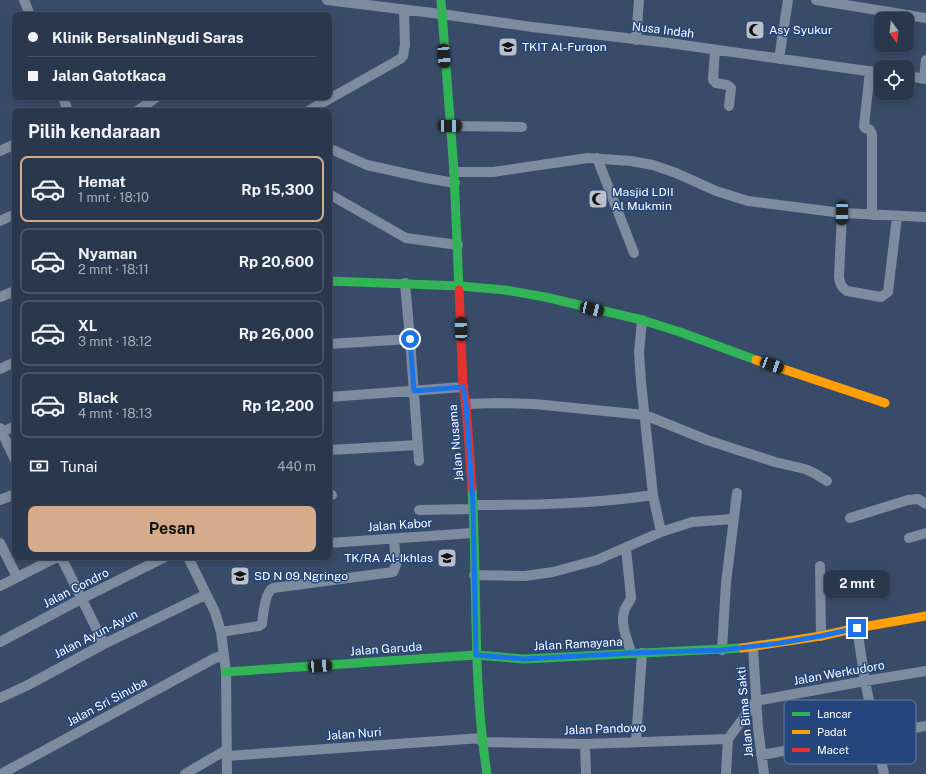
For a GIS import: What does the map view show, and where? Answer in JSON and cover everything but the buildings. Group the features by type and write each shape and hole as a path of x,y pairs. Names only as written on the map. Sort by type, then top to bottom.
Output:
{"street":[{"path":"24,0 29,12"},
{"name":"Nusa Indah","path":"327,0 874,71"},
{"name":"Jalan Nusama","path":"441,0 458,245 463,387 466,404 473,507 476,655 486,774"},
{"path":"636,40 639,0"},
{"path":"779,59 788,0"},
{"path":"816,0 926,18"},
{"path":"332,97 403,56 405,45 404,10"},
{"path":"715,50 714,80 716,83 727,85 731,88 728,106"},
{"path":"914,77 925,79 926,60"},
{"path":"870,71 864,126 865,128 871,130 872,135 872,215"},
{"path":"141,108 153,100"},
{"path":"313,108 327,100"},
{"path":"450,126 522,127"},
{"path":"0,151 12,145"},
{"path":"334,150 367,165 426,178 454,177 534,167 575,159 597,158 631,161 653,165 676,173 716,191 748,201 842,213 926,218"},
{"path":"597,158 634,253"},
{"path":"332,196 406,238 458,245"},
{"path":"842,213 840,284 847,291 881,297 888,292 897,217"},
{"path":"0,221 12,215"},
{"path":"332,281 460,286 505,290 545,297 642,320 885,403"},
{"path":"405,283 419,461"},
{"path":"0,297 12,291"},
{"path":"642,320 640,352 641,382 653,495 661,532"},
{"path":"332,344 410,339"},
{"path":"0,369 12,363"},
{"path":"332,397 463,387"},
{"path":"466,404 534,404 645,415 707,440 775,462 805,469 827,481"},
{"path":"12,427 1,430 12,453"},
{"path":"332,450 418,445"},
{"path":"722,650 726,583 737,493"},
{"path":"0,500 12,495"},
{"path":"419,510 553,505 653,495"},
{"path":"850,518 908,500 918,499 926,504"},
{"path":"474,575 525,576 553,572 590,562 661,532 692,522 733,519"},
{"name":"Jalan Kabor","path":"332,543 473,534"},
{"path":"909,538 926,534"},
{"path":"221,632 259,626 262,624 267,594 269,590 273,588 393,572 396,566 394,539"},
{"path":"0,542 17,577"},
{"path":"626,548 631,598 629,604 625,608 623,622 631,653"},
{"path":"0,586 51,560"},
{"path":"62,560 104,644"},
{"name":"Jalan Condro","path":"0,642 159,560"},
{"path":"189,560 205,595 215,612 221,632 226,672 227,774"},
{"path":"820,566 821,636"},
{"name":"Jalan Ayun-Ayun","path":"0,698 28,685 104,644 205,595"},
{"name":"Jalan Ramayana","path":"476,655 524,659 722,650 753,647 821,636 926,616"},
{"path":"857,628 869,700"},
{"name":"Jalan Bima Sakti","path":"753,647 756,701 764,774"},
{"path":"636,741 642,653"},
{"name":"Jalan Sri Sinuba","path":"3,773 224,655"},
{"name":"Jalan Garuda","path":"226,672 476,655"},
{"name":"Jalan Werkudoro","path":"756,701 926,671"},
{"path":"726,774 728,739 756,701"},
{"path":"916,728 926,726"},
{"name":"Jalan Pandowo","path":"482,740 585,744 636,741 728,739"},
{"name":"Jalan Nuri","path":"227,753 482,740"},
{"path":"585,744 586,774"},
{"path":"762,755 784,751"},
{"path":"185,774 227,753"},
{"path":"882,764 884,774"}],"traffic: fast":[{"path":"441,0 454,172 459,290"},
{"path":"332,281 460,286 505,290 545,297 642,320 680,332 756,360"},
{"path":"472,488 477,667 482,738 487,774"},
{"path":"226,672 476,655 524,659 742,648"}],"traffic: slow":[{"path":"756,360 885,403"},
{"path":"742,648 821,636 926,616"}],"traffic: jam":[{"path":"459,290 463,387 466,404 472,488"}],"place":[{"name":"Asy Syukur","path":"755,30"},
{"name":"TKIT Al-Furqon","path":"508,47"},
{"name":"Masjid LDII Al Mukmin","path":"598,199"},
{"name":"TK/RA Al-Ikhlas","path":"447,558"},
{"name":"SD N 09 Ngringo","path":"240,576"}],"route":[{"path":"410,339 414,391 463,387 466,404 473,505 476,655 524,659 722,650 780,643 857,628"}]}
